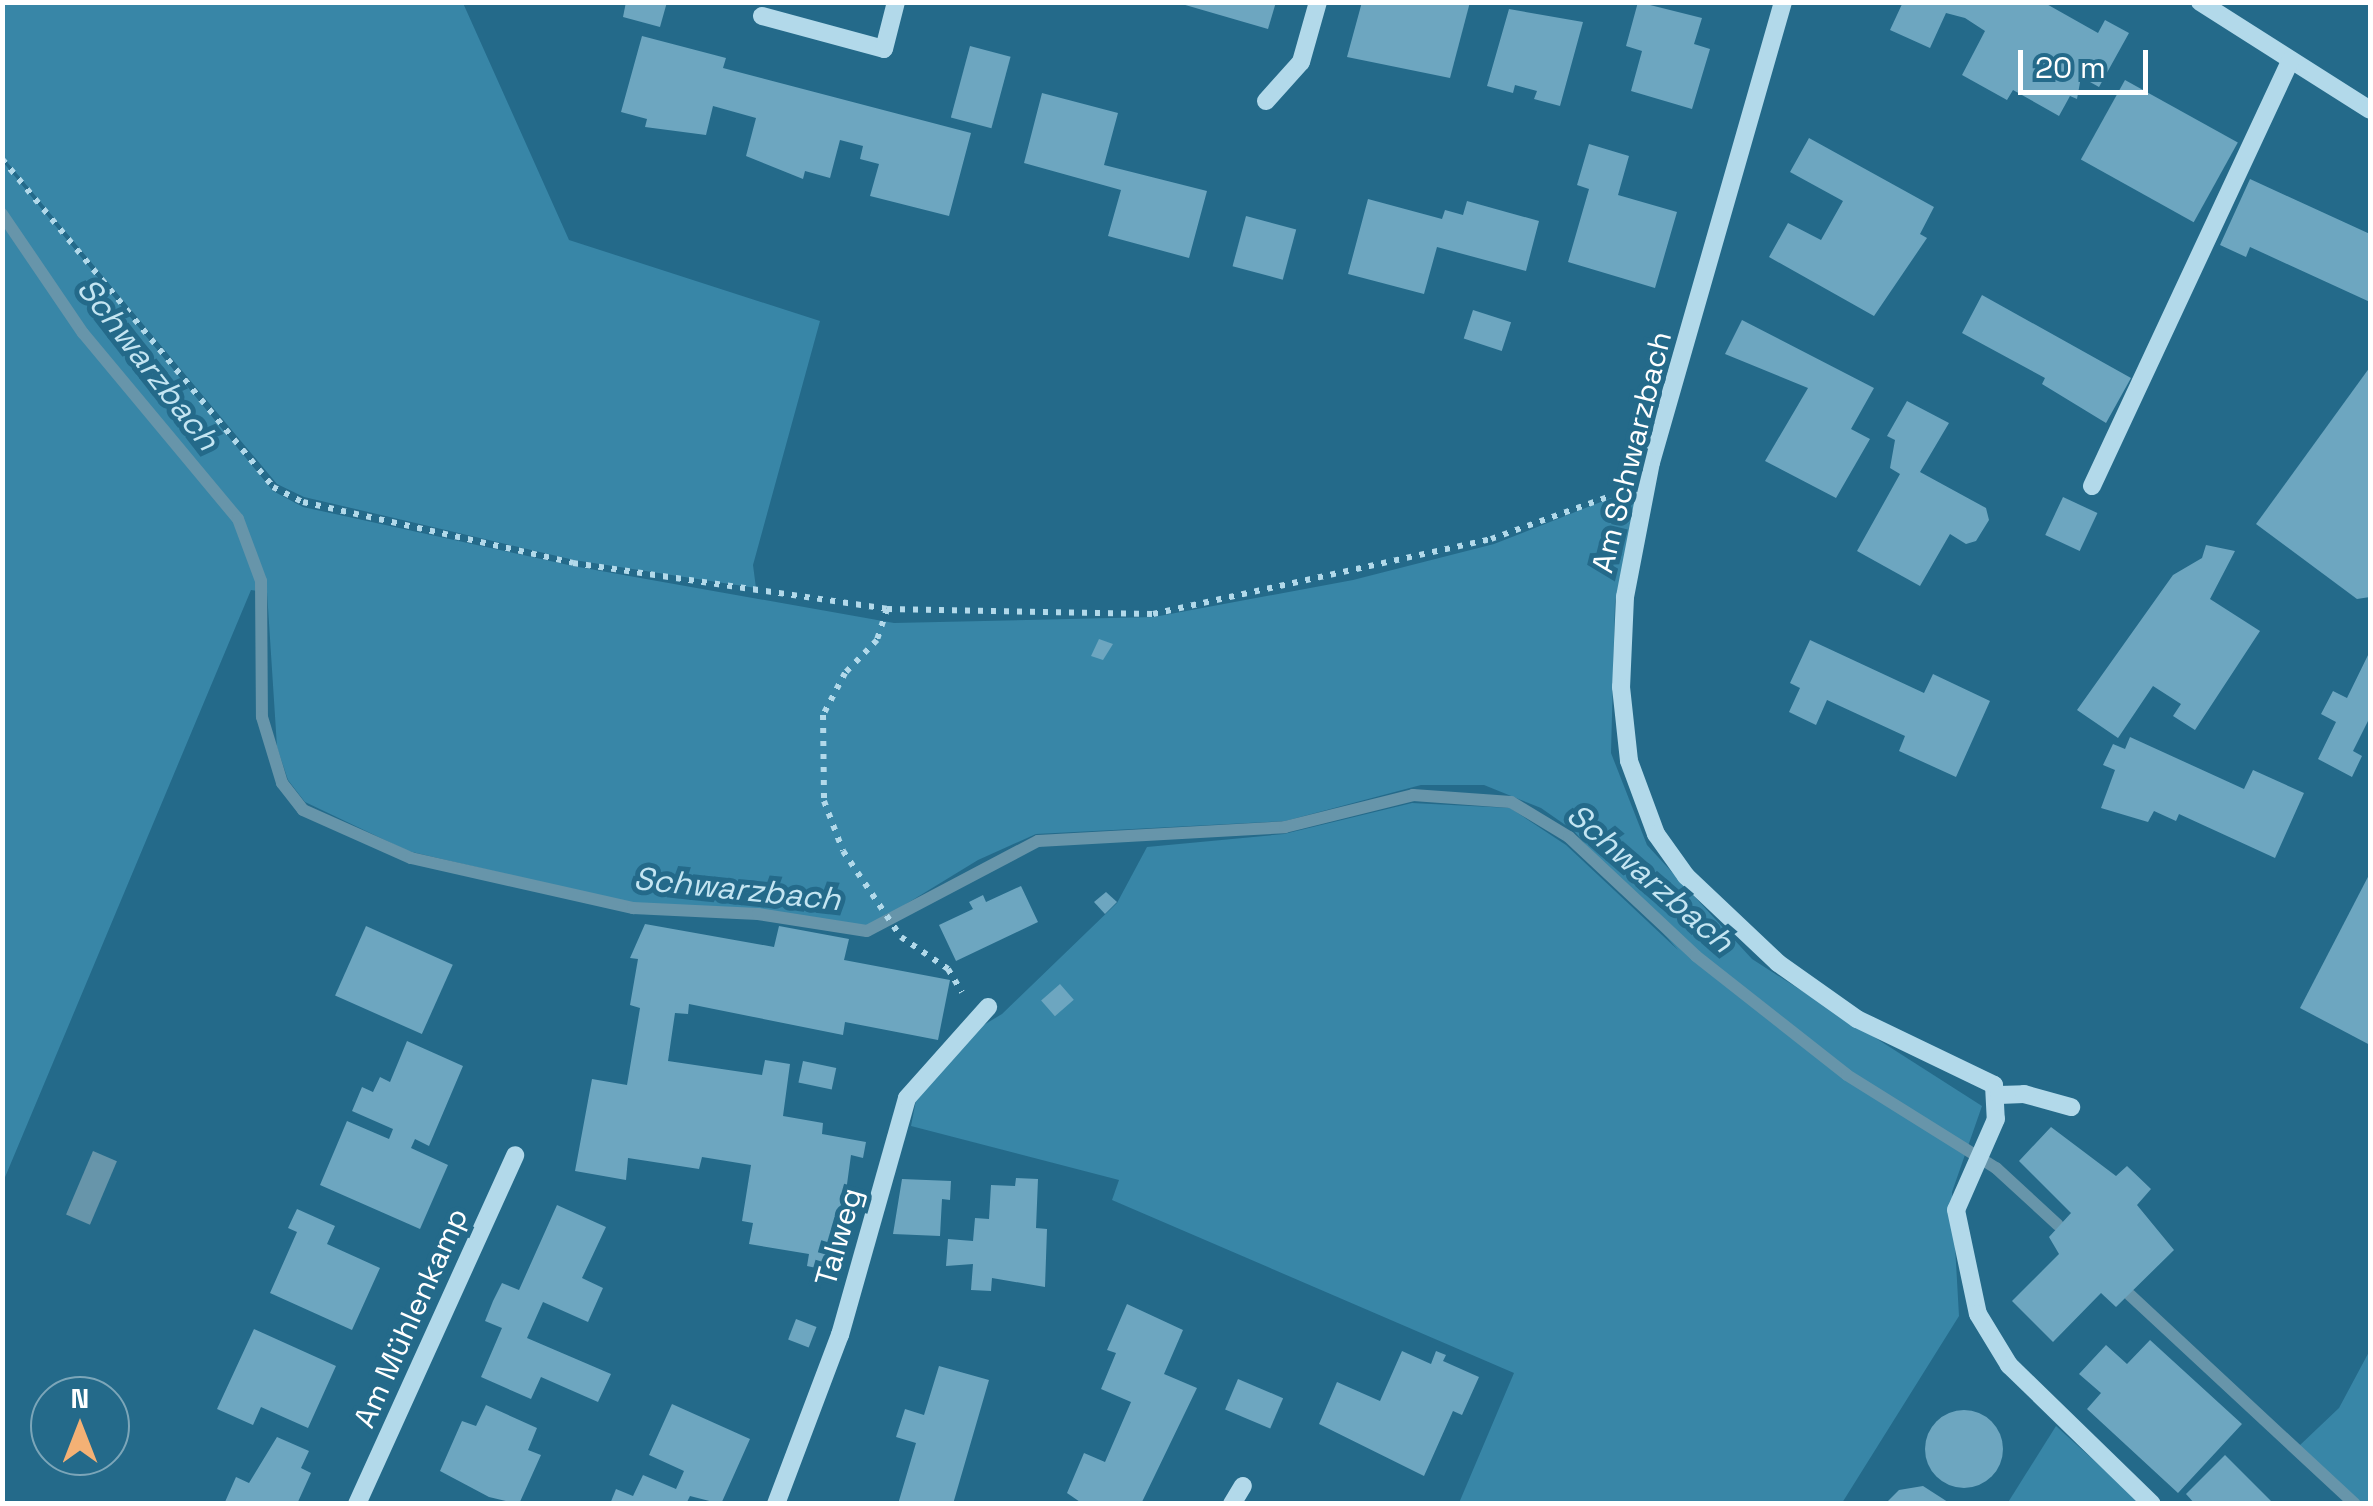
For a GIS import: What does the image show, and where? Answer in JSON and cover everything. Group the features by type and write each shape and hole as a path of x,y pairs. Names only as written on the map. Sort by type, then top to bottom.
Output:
{"street":[{"path":"762,16 884,49 896,2"},
{"path":"1266,102 1302,62 1318,2"},
{"name":"Am Schwarzbach","path":"1783,2 1651,462 1625,596 1621,687 1629,761 1656,834 1686,876 1778,963 1857,1020 1979,1074 1999,1096"},
{"path":"2200,2 2370,110"},
{"path":"2092,486 2291,60"},
{"name":"Talweg","path":"776,1504 840,1335 907,1098 950,1045 988,1007"},
{"path":"2071,1107 2024,1094 1999,1096 1992,1128 1964,1183 1958,1234 1978,1314 2009,1365 2152,1504"},
{"name":"Am Mühlenkamp","path":"357,1504 515,1156"},
{"path":"1232,1504 1243,1486"}],"path":[{"path":"2,159 273,488 302,502 573,563 887,609 1153,614 1248,596 1555,519 1617,493 1651,462"},
{"path":"887,609 878,640 832,691 820,735 824,801 832,826 902,937 958,980 962,1014 950,1045"}],"shaded area":[{"path":"2,3 463,3 569,240 820,321 753,565 756,588 574,560 304,497 277,484 3,157"},
{"path":"3,162 273,491 303,507 573,566 894,623 1154,617 1353,580 1494,544 1621,494 1639,498 1615,602 1611,753 1647,845 1752,959 1982,1106 1952,1192 1959,1316 1842,1503 1459,1503 1514,1373 1112,1200 1119,1180 911,1126 917,1095 967,1035 1002,1014 1117,903 1147,847 1284,834 1412,803 1510,808 1566,845 1678,950 1574,831 1541,808 1484,785 1421,785 1285,821 1036,834 978,860 870,926 634,904 408,851 305,802 288,780 277,747 267,592 251,590 3,1182"},
{"path":"93,1151 117,1161 90,1225 66,1215"},
{"path":"2370,1350 2370,1503 2360,1503 2299,1446 2339,1408"},
{"path":"2056,1426 2141,1503 2007,1504"}],"building":[{"path":"626,2 667,2 660,27 623,17"},
{"path":"1175,2 1276,2 1268,29"},
{"path":"1362,2 1470,2 1450,78 1347,57"},
{"path":"1638,2 1702,18 1694,44 1710,49 1692,109 1631,91 1642,51 1626,46"},
{"path":"1903,2 2043,2 2098,33 2105,20 2129,33 2099,87 2081,77 2077,99 2070,96 2059,116 2013,90 2007,100 1962,75 1985,31 1965,18 1946,13 1930,48 1890,30"},
{"path":"1509,9 1583,22 1560,106 1534,99 1537,91 1515,85 1513,93 1487,86"},
{"path":"642,36 726,58 723,68 971,133 949,216 870,196 879,164 860,159 863,146 840,140 830,178 805,171 803,179 746,156 756,118 713,106 706,135 645,127 647,119 621,112"},
{"path":"970,46 1011,57 991,128 951,117"},
{"path":"2125,80 2238,143 2194,222 2081,160"},
{"path":"1042,93 1118,113 1104,165 1207,191 1189,258 1108,236 1121,190 1024,163"},
{"path":"1809,138 1934,207 1920,234 1927,238 1874,316 1769,257 1788,223 1821,240 1843,201 1790,172"},
{"path":"1589,144 1629,156 1618,195 1677,212 1655,288 1568,262 1589,189 1577,185"},
{"path":"2250,179 2370,234 2370,302 2250,247 2246,257 2220,245"},
{"path":"1368,199 1442,219 1445,210 1463,215 1467,201 1539,221 1526,271 1437,247 1424,294 1348,274"},
{"path":"1246,216 1296,229 1283,280 1233,266"},
{"path":"1982,295 2131,378 2106,423 2042,384 2045,378 1962,333"},
{"path":"1473,310 1511,322 1502,351 1464,339"},
{"path":"1742,320 1874,388 1851,429 1870,439 1836,498 1765,461 1808,388 1725,354"},
{"path":"2370,367 2370,597 2357,599 2256,524"},
{"path":"1907,401 1949,423 1920,472 1986,508 1989,520 1976,541 1966,544 1950,534 1920,586 1857,551 1900,474 1890,468 1895,440 1887,436"},
{"path":"2063,497 2097,513 2080,551 2045,535"},
{"path":"2206,545 2235,551 2210,599 2260,631 2195,730 2173,716 2181,704 2153,686 2118,738 2077,710 2173,575 2202,558"},
{"path":"1099,639 1113,644 1103,660 1091,656"},
{"path":"1810,640 1924,693 1933,674 1990,701 1956,777 1899,751 1905,736 1827,700 1816,725 1789,712 1800,688 1790,683"},
{"path":"2370,651 2370,717 2353,751 2362,756 2352,777 2318,759 2336,722 2321,714 2333,691 2347,698"},
{"path":"2130,737 2244,789 2253,770 2304,793 2275,858 2179,814 2176,821 2154,811 2148,822 2101,808 2115,770 2103,765 2113,744 2125,749"},
{"path":"2370,873 2370,1045 2300,1008"},
{"path":"1021,886 1038,922 956,961 939,925 973,909 969,902 983,895 986,902"},
{"path":"1106,892 1117,902 1105,914 1094,902"},
{"path":"645,924 774,947 779,926 849,939 844,960 950,980 938,1040 845,1022 843,1035 689,1004 688,1014 675,1013 668,1061 762,1075 765,1060 790,1064 783,1116 823,1123 822,1134 866,1142 863,1158 851,1155 835,1272 807,1266 809,1254 749,1244 753,1223 742,1221 751,1165 702,1157 699,1169 628,1158 626,1180 575,1171 592,1079 627,1085 640,1008 630,1005 638,959 630,958"},
{"path":"366,926 453,965 422,1034 335,995"},
{"path":"1060,984 1074,1000 1055,1016 1041,1000"},
{"path":"407,1041 463,1066 429,1146 415,1139 411,1148 448,1165 420,1229 320,1185 347,1121 389,1139 393,1129 352,1111 362,1087 373,1092 380,1077 390,1082"},
{"path":"803,1061 836,1068 832,1090 798,1083"},
{"path":"2051,1127 2116,1176 2127,1166 2151,1189 2137,1205 2174,1250 2116,1307 2101,1293 2053,1342 2012,1301 2059,1254 2049,1237 2071,1213 2019,1161"},
{"path":"1016,1178 1038,1179 1036,1228 1047,1229 1045,1287 992,1278 991,1291 971,1290 973,1264 946,1266 948,1239 973,1241 975,1218 989,1219 991,1185 1015,1186"},
{"path":"902,1179 951,1181 950,1200 942,1199 940,1236 893,1234"},
{"path":"557,1205 606,1227 582,1278 603,1288 588,1322 543,1302 527,1338 611,1374 598,1402 541,1377 531,1399 481,1377 502,1328 485,1321 493,1301 502,1283 519,1290"},
{"path":"297,1209 335,1226 327,1244 380,1268 352,1330 270,1293 297,1232 288,1228"},
{"path":"1127,1304 1183,1330 1164,1374 1197,1388 1141,1504 1083,1504 1067,1493 1084,1453 1105,1462 1131,1402 1101,1389 1116,1353 1107,1350"},
{"path":"796,1319 817,1327 809,1347 788,1340"},
{"path":"254,1329 336,1366 308,1428 261,1407 253,1425 217,1409"},
{"path":"2150,1340 2242,1424 2178,1493 2087,1409 2101,1393 2079,1374 2106,1345 2127,1364"},
{"path":"1402,1351 1431,1364 1436,1351 1446,1355 1443,1361 1479,1377 1462,1415 1453,1411 1424,1476 1319,1424 1337,1382 1380,1401"},
{"path":"939,1366 989,1380 953,1504 898,1504 916,1443 896,1437 905,1409 924,1415"},
{"path":"1238,1379 1283,1398 1270,1429 1225,1409"},
{"path":"672,1404 750,1439 721,1504 690,1496 686,1504 610,1504 616,1489 633,1496 643,1475 676,1489 684,1471 649,1455"},
{"path":"486,1405 537,1428 528,1450 541,1455 519,1504 489,1497 440,1471 462,1421 476,1426"},
{"path":"1956,1410 1972,1410 1997,1427 2003,1449 1997,1471 1986,1482 1972,1488 1956,1488 1931,1471 1925,1457 1925,1441 1942,1416"},
{"path":"277,1437 309,1451 301,1468 311,1473 297,1504 225,1502 236,1477 249,1483"},
{"path":"2225,1455 2274,1504 2195,1504 2186,1494"},
{"path":"1923,1486 1951,1504 1885,1504 1899,1490"}],"waterway":[{"name":"Schwarzbach","path":"2,214 83,333 238,519 261,581 262,717 282,783 303,810 411,858 633,908 758,914 867,931 1038,841 1285,827 1413,795 1511,802 1569,837 1696,956 1847,1075 1996,1168 2058,1225"},
{"name":"Schwarzbach","path":"2130,1295 2355,1504"}]}
